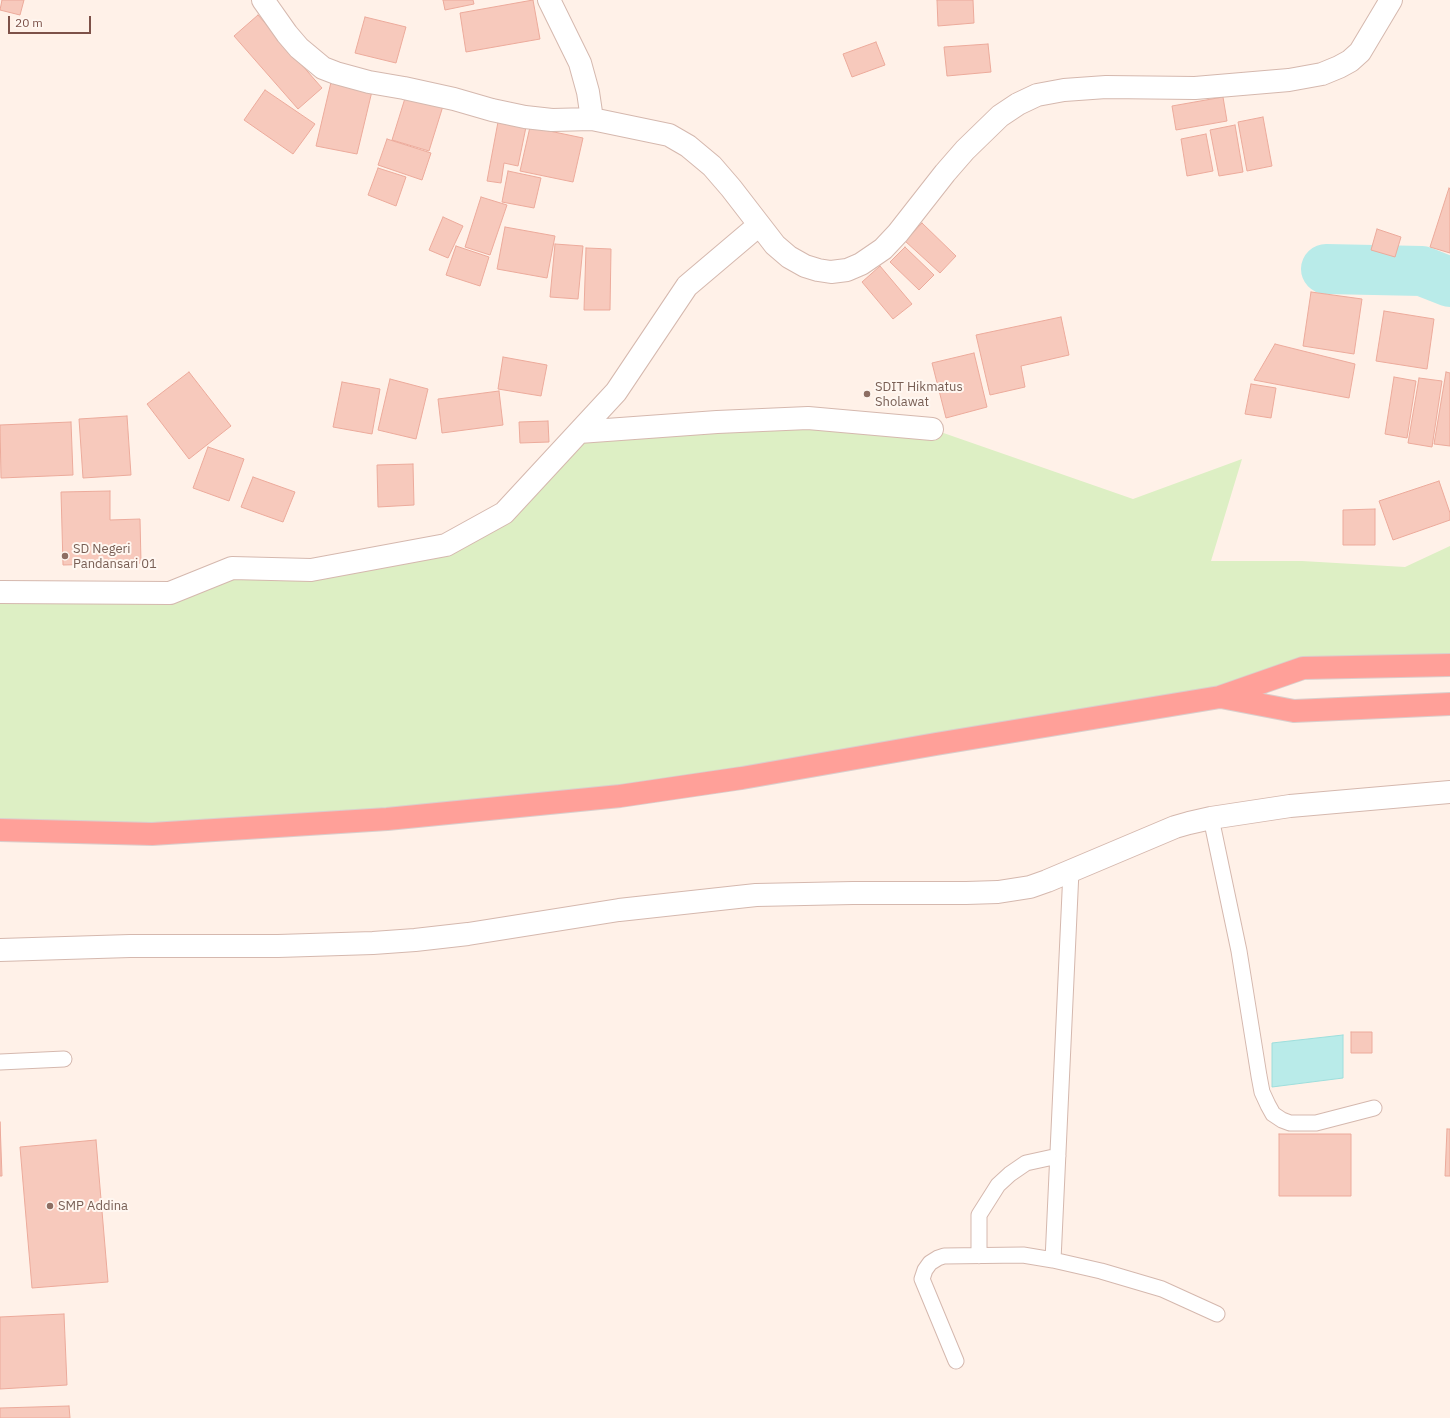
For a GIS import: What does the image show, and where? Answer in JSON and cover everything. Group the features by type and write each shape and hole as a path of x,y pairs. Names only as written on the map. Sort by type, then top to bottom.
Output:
{"highway":[{"path":"0,830 152,834 387,819 620,796 742,778 1220,697 1303,668 1450,665"},
{"path":"1220,697 1294,711 1450,704"}],"street":[{"path":"263,0 299,48 323,68 336,73 369,82 454,99 492,110 525,117 552,120 592,119 669,135 688,146 701,156 723,178 775,245 789,257 804,266 832,272 847,270 861,264 884,249 965,150 1000,116 1018,104 1037,95 1064,90 1106,87 1195,88 1289,80 1322,74 1350,61 1360,52 1391,0"},
{"path":"549,0 580,63 588,92 592,119"},
{"path":"0,592 170,593 232,568 311,570 446,545 504,513 616,392 687,286 759,225"},
{"path":"579,432 717,422 808,418 932,429"},
{"path":"0,950 130,946 278,946 415,940 499,930 619,910 756,895 998,892 1030,887 1175,827 1211,818 1290,806 1450,792"}],"lane":[{"path":"1211,818 1238,951 1262,1092 1273,1114 1290,1123 1316,1123 1374,1108"},
{"path":"1053,1260 1071,871"},
{"path":"0,1062 64,1058"},
{"path":"979,1256 979,1215 998,1185 1010,1174 1026,1163 1058,1156"},
{"path":"956,1361 922,1279 928,1266 938,1258 944,1256 1022,1255 1053,1260 1162,1289 1217,1314"}],"green space":[{"path":"808,418 932,429 1133,499 1242,459 1211,561 1302,561 1405,567 1450,546 1450,665 1303,668 1220,697 620,796 152,834 0,830 0,594 171,595 232,568 446,545 504,513 579,432"}],"water":[{"path":"1343,1035 1343,1078 1272,1087 1272,1043"}],"building":[{"path":"2,0 24,0 20,15 0,10"},
{"path":"443,0 473,0 474,4 445,10"},
{"path":"533,0 540,39 466,52 460,13"},
{"path":"937,0 973,0 974,23 938,26"},
{"path":"258,15 322,88 298,109 234,36"},
{"path":"365,17 406,27 396,63 355,53"},
{"path":"876,42 885,65 852,77 843,54"},
{"path":"988,44 991,72 947,76 944,47"},
{"path":"332,78 373,87 357,154 316,146"},
{"path":"265,90 315,124 293,154 244,120"},
{"path":"406,95 443,106 429,151 392,140"},
{"path":"1223,97 1227,121 1176,130 1172,106"},
{"path":"1263,117 1272,166 1247,171 1238,122"},
{"path":"498,122 526,127 518,166 504,163 501,183 487,181"},
{"path":"1235,125 1243,172 1219,176 1210,130"},
{"path":"530,127 583,138 573,182 520,171"},
{"path":"1206,134 1213,171 1187,176 1181,139"},
{"path":"387,139 431,153 422,180 378,165"},
{"path":"378,168 406,177 396,206 368,195"},
{"path":"508,171 541,178 534,208 502,202"},
{"path":"1449,188 1450,189 1450,253 1430,247"},
{"path":"481,197 507,205 490,255 465,247"},
{"path":"443,217 463,226 448,258 429,250"},
{"path":"922,223 956,256 940,273 905,241"},
{"path":"505,227 555,236 547,278 497,269"},
{"path":"1377,229 1401,237 1395,257 1371,250"},
{"path":"555,244 583,246 578,299 550,297"},
{"path":"456,246 489,257 480,286 446,275"},
{"path":"905,247 934,275 919,290 890,262"},
{"path":"586,248 611,249 610,310 584,310"},
{"path":"880,266 912,304 893,319 862,282"},
{"path":"1311,292 1362,299 1354,354 1303,346"},
{"path":"1384,311 1434,319 1427,369 1376,361"},
{"path":"1061,317 1069,355 1021,366 1025,387 990,395 976,335"},
{"path":"1275,344 1355,364 1349,398 1254,380"},
{"path":"974,353 987,407 946,418 932,363"},
{"path":"503,357 547,365 541,396 498,389"},
{"path":"189,372 231,426 189,459 147,404"},
{"path":"1446,372 1450,373 1450,446 1434,444"},
{"path":"1394,377 1416,381 1407,438 1385,434"},
{"path":"1419,378 1442,381 1432,447 1408,443"},
{"path":"390,379 428,389 416,439 378,430"},
{"path":"342,382 380,389 372,434 333,427"},
{"path":"1251,384 1276,388 1271,418 1245,414"},
{"path":"499,391 503,425 442,433 438,399"},
{"path":"127,416 131,475 83,478 79,419"},
{"path":"548,421 549,442 520,443 519,422"},
{"path":"71,422 73,475 1,478 0,425"},
{"path":"208,447 244,459 229,501 193,488"},
{"path":"413,464 414,505 378,507 377,465"},
{"path":"253,477 295,492 283,522 241,507"},
{"path":"1439,481 1450,513 1450,520 1393,540 1379,501"},
{"path":"110,491 110,520 140,519 141,563 63,565 61,492"},
{"path":"1375,509 1375,545 1343,545 1343,510"},
{"path":"1351,1032 1372,1032 1372,1053 1351,1053"},
{"path":"0,1122 2,1176 0,1176"},
{"path":"1447,1129 1450,1129 1450,1176 1445,1176"},
{"path":"1279,1134 1351,1134 1351,1196 1279,1196"},
{"path":"96,1140 108,1282 32,1288 20,1147"},
{"path":"64,1314 67,1385 0,1389 0,1317"},
{"path":"69,1406 70,1418 0,1418 0,1408"}],"waterway":[{"path":"1326,269 1422,271 1450,282"}],"place":[{"name":"SDIT Hikmatus Sholawat","path":"867,394"},
{"name":"SD Negeri Pandansari 01","path":"65,556"},
{"name":"SMP Addina","path":"50,1206"}]}
